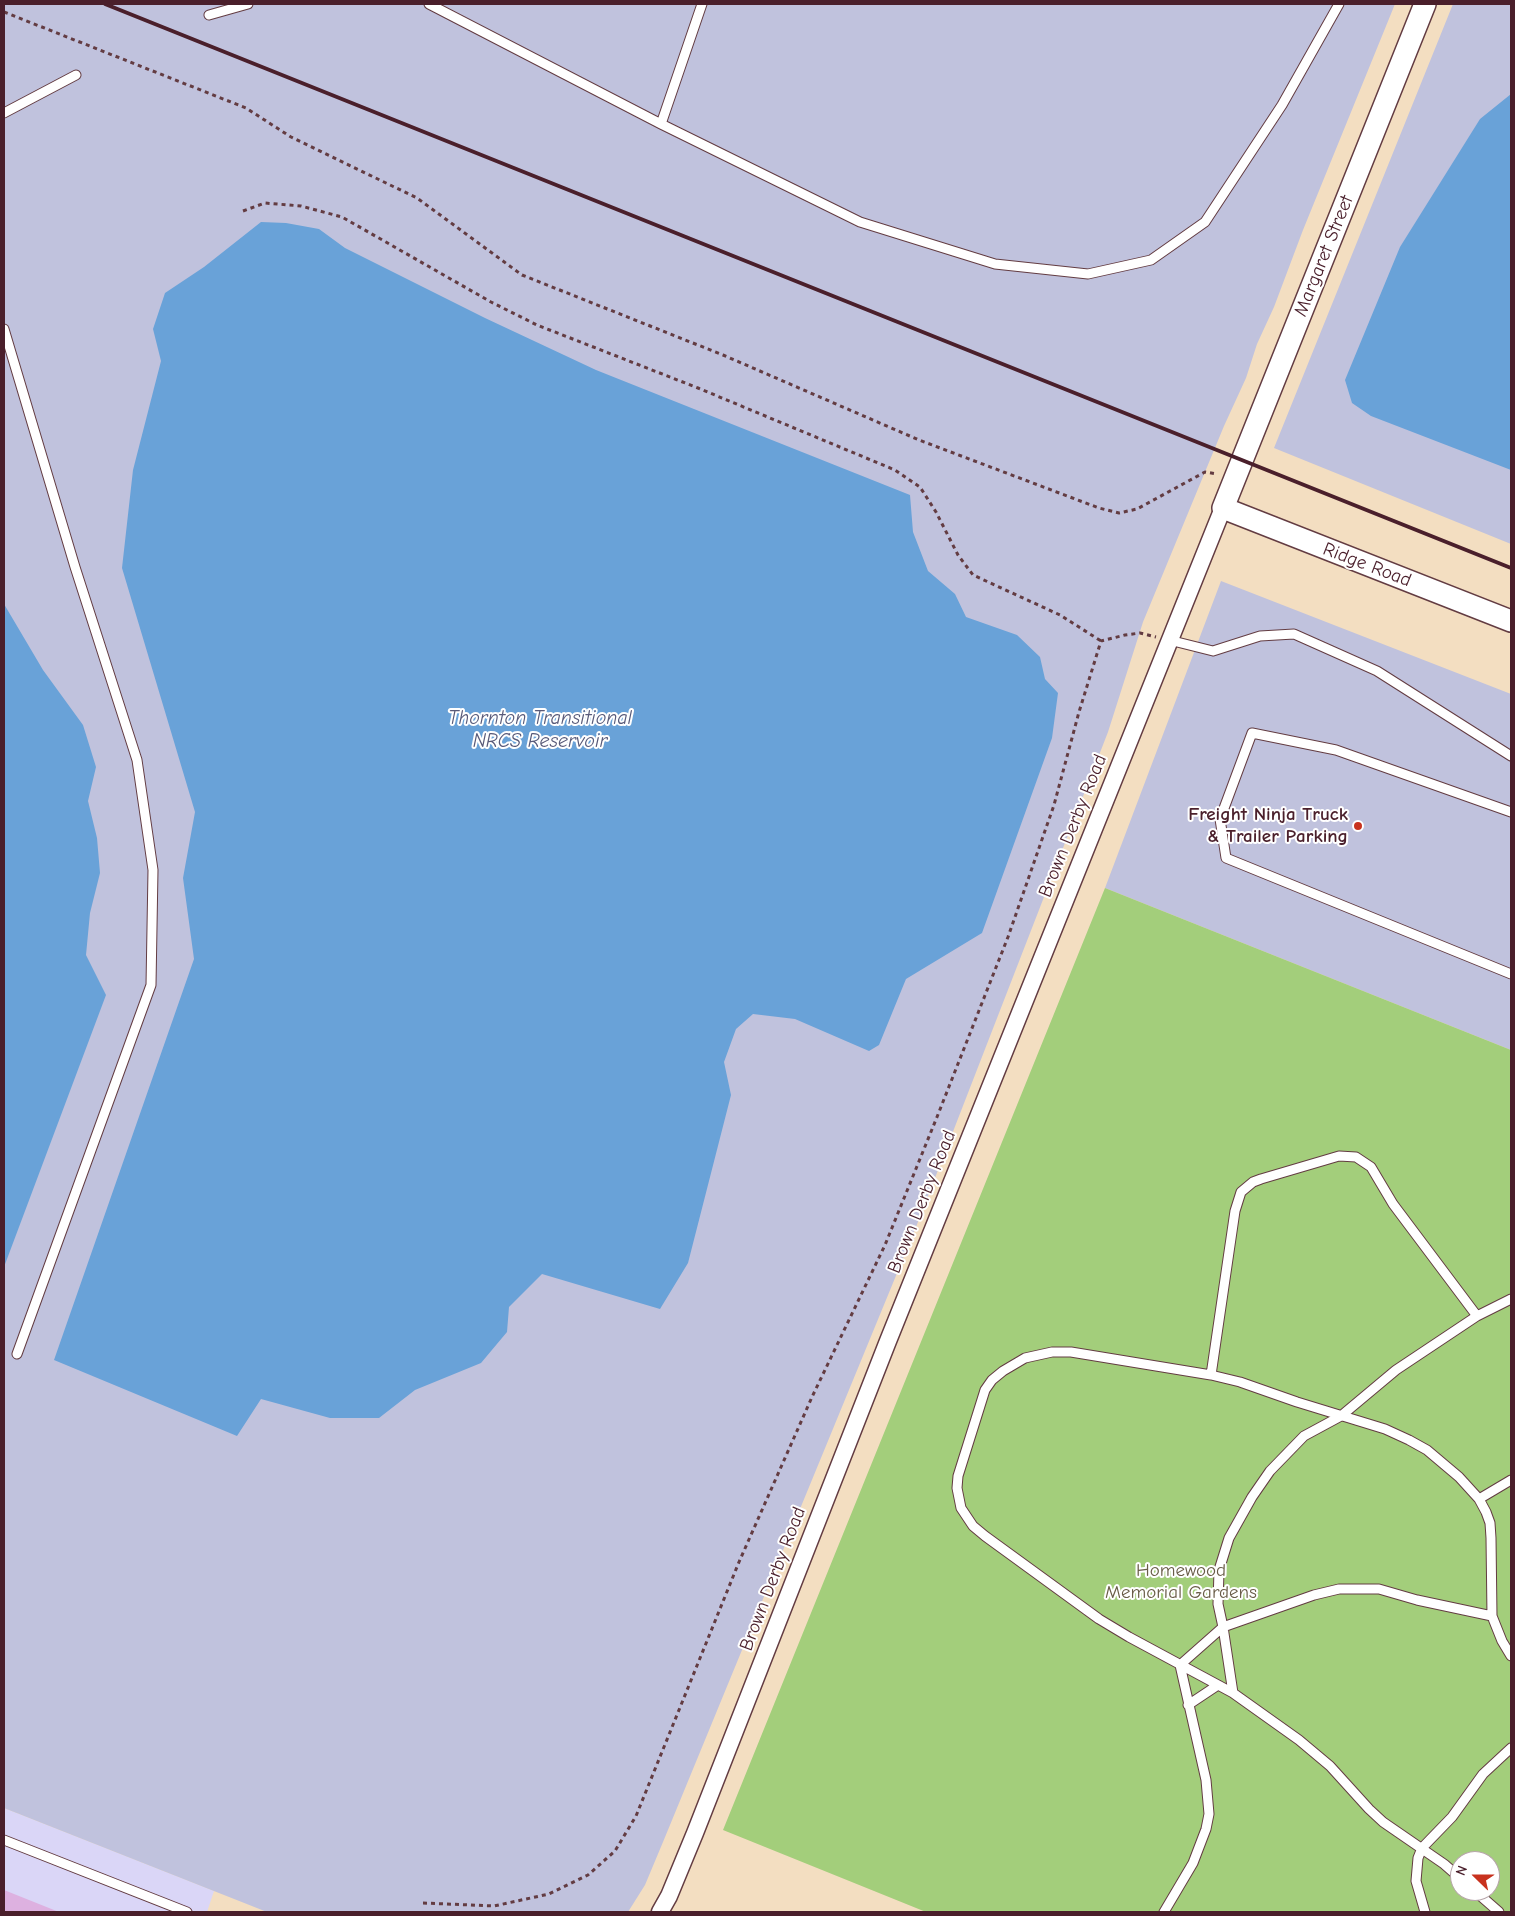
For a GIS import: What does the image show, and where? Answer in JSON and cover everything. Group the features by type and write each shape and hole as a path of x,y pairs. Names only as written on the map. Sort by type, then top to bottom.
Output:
{"street":[{"name":"Margaret Street","path":"1224,508 1425,4"},
{"name":"Ridge Road","path":"1224,508 1511,621"},
{"name":"Brown Derby Road","path":"660,1912 669,1896 695,1833 888,1341 1169,640 1224,508"}],"lane":[{"path":"209,15 248,4"},
{"path":"429,4 661,124 860,222 995,264 1088,274 1151,260 1205,222 1282,105 1339,4"},
{"path":"661,124 702,4"},
{"path":"4,113 76,74"},
{"path":"4,329 75,567 137,760 153,870 151,985 17,1354"},
{"path":"1169,640 1213,651 1260,636 1294,634 1377,670 1511,756"},
{"path":"1511,812 1336,750 1252,733 1220,819 1226,858 1511,974"},
{"path":"1211,1375 1236,1211 1241,1192 1252,1182 1339,1156 1356,1156 1371,1167 1392,1204 1477,1316"},
{"path":"1232,1693 1218,1604 1219,1570 1229,1538 1270,1471 1304,1436 1341,1416 1396,1370 1477,1316 1511,1299"},
{"path":"1450,1869 1383,1822 1316,1753 1232,1693 1129,1637 1100,1619 973,1526 966,1516 956,1488 985,1390 1002,1371 1025,1358 1052,1352 1071,1352 1211,1375 1266,1390 1297,1402 1384,1429 1427,1450 1459,1477 1479,1499 1490,1523 1492,1616 1502,1641 1511,1656"},
{"path":"1479,1499 1511,1480"},
{"path":"1180,1665 1223,1627 1314,1595 1339,1590 1379,1588 1426,1602 1492,1616"},
{"path":"1164,1912 1193,1863 1206,1829 1208,1814 1206,1780 1180,1665"},
{"path":"1188,1705 1218,1685"},
{"path":"1426,1912 1416,1881 1418,1858 1422,1848 1452,1817 1483,1774 1511,1748"},
{"path":"4,1840 187,1912"},
{"path":"1486,1901 1499,1912"}],"path":[{"path":"4,12 246,108 291,137 417,198 522,275 723,355 946,450 1099,508 1119,513 1136,509 1205,472 1235,478"},
{"path":"243,210 265,203 301,206 342,217 491,302 537,325 698,388 895,470 920,487 936,512 958,555 973,575 1060,615 1101,641 1125,634 1140,633 1169,640"},
{"path":"423,1903 494,1906 549,1894 588,1875 615,1851 636,1816 739,1562 812,1397 885,1245 937,1118 1008,937 1054,805 1078,712 1101,641"}],"shaded area":[{"path":"4,4 1395,4 1303,230 1274,307 1257,344 1246,378 1224,426 1143,622 1108,732 916,1227 645,1885 628,1912 267,1912 4,1808"},
{"path":"1453,4 1511,4 1511,544 1274,448"},
{"path":"1221,581 1511,694 1511,1050 1105,888"},
{"path":"4,1808 214,1891 207,1912 4,1912"}],"green space":[{"name":"Homewood Memorial Gardens","path":"1105,888 1511,1050 1511,1912 926,1912 723,1830"}],"water":[{"path":"1511,94 1511,470 1371,416 1352,403 1345,380 1400,247 1480,119"},
{"name":"Thornton Transitional NRCS Reservoir","path":"261,222 286,223 319,229 345,248 485,318 596,370 910,495 913,532 928,571 955,594 966,617 1017,635 1040,657 1045,679 1058,693 1052,738 982,933 906,979 879,1045 869,1051 795,1019 753,1014 736,1029 724,1062 731,1095 688,1263 660,1309 542,1274 509,1307 507,1332 481,1363 415,1390 379,1418 330,1418 261,1399 237,1436 54,1360 194,959 183,878 195,812 122,568 133,470 161,361 153,329 165,293 204,267"},
{"path":"4,604 43,670 83,725 96,767 88,801 97,838 100,873 90,913 86,955 106,995 4,1267"}],"building":[{"path":"4,1890 59,1912 4,1912"}],"railway":[{"path":"105,4 1511,568"}],"place":[{"name":"Freight Ninja Truck & Trailer Parking","path":"1358,826"}]}
